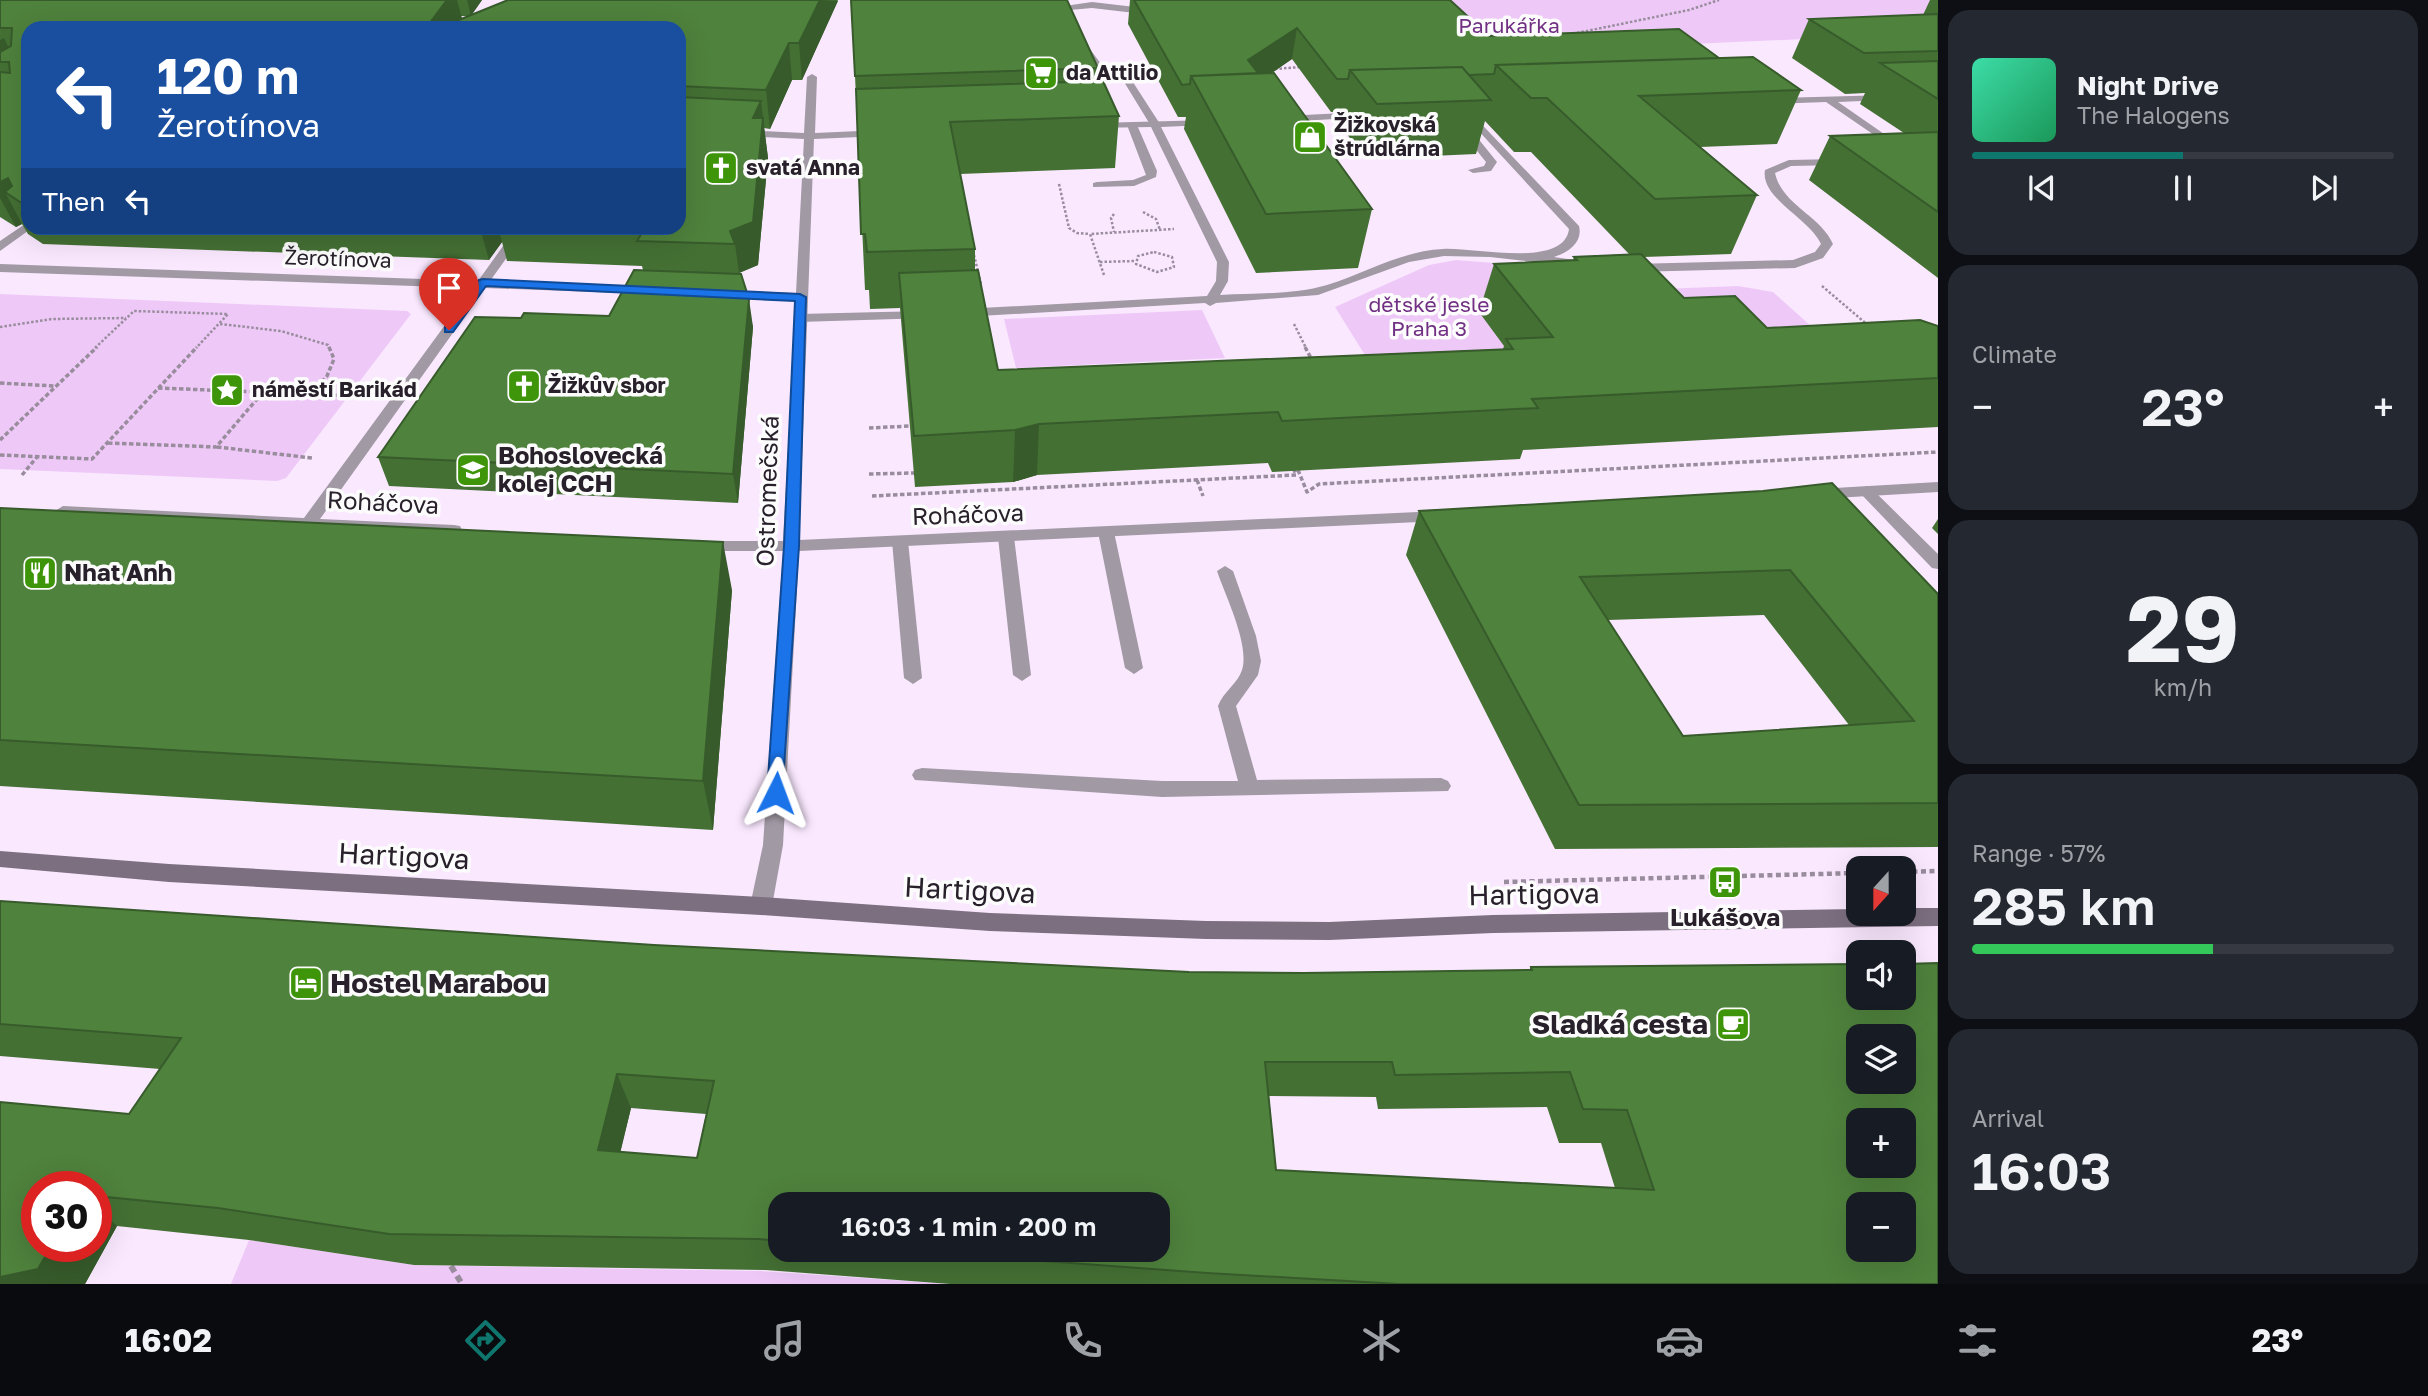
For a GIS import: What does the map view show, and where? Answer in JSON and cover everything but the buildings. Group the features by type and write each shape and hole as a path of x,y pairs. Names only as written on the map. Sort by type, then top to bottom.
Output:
{"main road":[{"name":"Hartigova","path":"0,859 183,874 761,906 990,922 1233,930 1329,931 1493,924 1938,917"}],"street":[{"path":"1047,22 1041,13 1069,5 1121,7 1158,13"},
{"path":"1068,35 1086,46 1101,70 1124,75 1155,124 1225,271 1210,302"},
{"name":"Ostromečská","path":"761,906 773,845 791,546 799,318 812,77"},
{"path":"1759,101 1897,97"},
{"path":"1828,99 1901,156 1885,160"},
{"path":"1451,112 1484,111"},
{"path":"1467,112 1575,228 1575,237 1562,249 1532,258"},
{"path":"1276,119 1370,115"},
{"path":"1078,127 1222,121"},
{"path":"1459,122 1492,163 1487,169 1473,170"},
{"path":"1097,185 1134,183 1151,177 1152,171 1132,125"},
{"path":"730,132 809,136 890,133"},
{"path":"1616,269 1795,264 1819,255 1827,244 1823,230 1779,194 1769,181 1769,172 1789,163 1858,161"},
{"path":"0,247 21,230"},
{"path":"310,521 517,235"},
{"path":"799,318 1210,302 1332,290 1407,258 1427,255 1472,254 1532,258 1592,266"},
{"name":"Žerotínova","path":"0,268 655,291"},
{"path":"708,293 800,297"},
{"path":"1797,495 1938,486"},
{"path":"1867,491 1938,564"},
{"name":"Roháčova","path":"40,510 474,531"},
{"name":"Roháčova","path":"681,544 736,548 791,546 1456,515"},
{"path":"1106,532 1134,668"},
{"path":"1006,537 1022,675"},
{"path":"901,541 913,678"},
{"path":"1226,571 1254,660 1249,676 1229,699 1227,706 1251,789"},
{"path":"922,775 1162,789 1441,786"}],"path":[{"path":"1569,35 1617,27 1719,0"},
{"path":"1264,69 1304,67"},
{"path":"1059,184 1069,228 1077,233 1206,228"},
{"path":"1114,232 1111,218 1122,210"},
{"path":"1136,210 1156,219 1160,230"},
{"path":"1090,234 1095,246"},
{"path":"973,250 988,312"},
{"path":"1154,252 1172,257 1176,264 1170,269 1157,272 1139,267 1135,261 1138,256 1154,252"},
{"path":"1100,262 1135,261"},
{"path":"1795,264 1875,332"},
{"path":"0,439 134,311 228,314 92,458 0,455"},
{"path":"1289,316 1318,370"},
{"path":"0,327 52,319 126,318"},
{"path":"219,324 281,331 328,345 334,359 327,376 312,394"},
{"path":"0,383 55,386"},
{"path":"158,388 359,396"},
{"path":"216,447 263,392"},
{"path":"869,428 910,426"},
{"path":"108,443 216,447 312,458"},
{"path":"1298,470 1307,492 1319,484 1938,452"},
{"path":"22,475 37,456"},
{"path":"1274,464 1279,476"},
{"path":"872,496 1296,475 1292,464"},
{"path":"1533,472 1539,481"},
{"path":"869,474 914,473"},
{"path":"1197,480 1203,497"},
{"path":"1916,872 1938,871"},
{"path":"1503,881 1846,873"},
{"path":"451,1266 462,1284"}],"green space":[{"name":"Parukářka","path":"1444,0 1938,0 1938,33 1602,48 1486,44"},
{"name":"dětské jesle Praha 3","path":"1456,260 1520,265 1661,289 1738,286 1773,292 1840,352 1611,368 1373,368 1335,307 1429,265"},
{"path":"0,294 407,311 411,314 286,478 277,481 0,469"},
{"path":"1202,310 1225,358 1016,368 1004,319"},
{"path":"249,1240 414,1265 760,1271 950,1284 231,1284"}],"place":[{"name":"da Attilio","path":"1041,73"},
{"name":"Žižkovská štrúdlárna","path":"1310,137"},
{"name":"svatá Anna","path":"721,168"},
{"name":"Žižkův sbor","path":"524,386"},
{"name":"náměstí Barikád","path":"227,390"},
{"name":"Bohoslovecká kolej CCH","path":"473,470"},
{"name":"Nhat Anh","path":"40,573"},
{"name":"Lukášova","path":"1725,882"},
{"name":"Hostel Marabou","path":"306,983"},
{"name":"Sladká cesta","path":"1733,1024"}],"route":[{"path":"449,330 483,283 800,297 791,546 776,793"}]}
